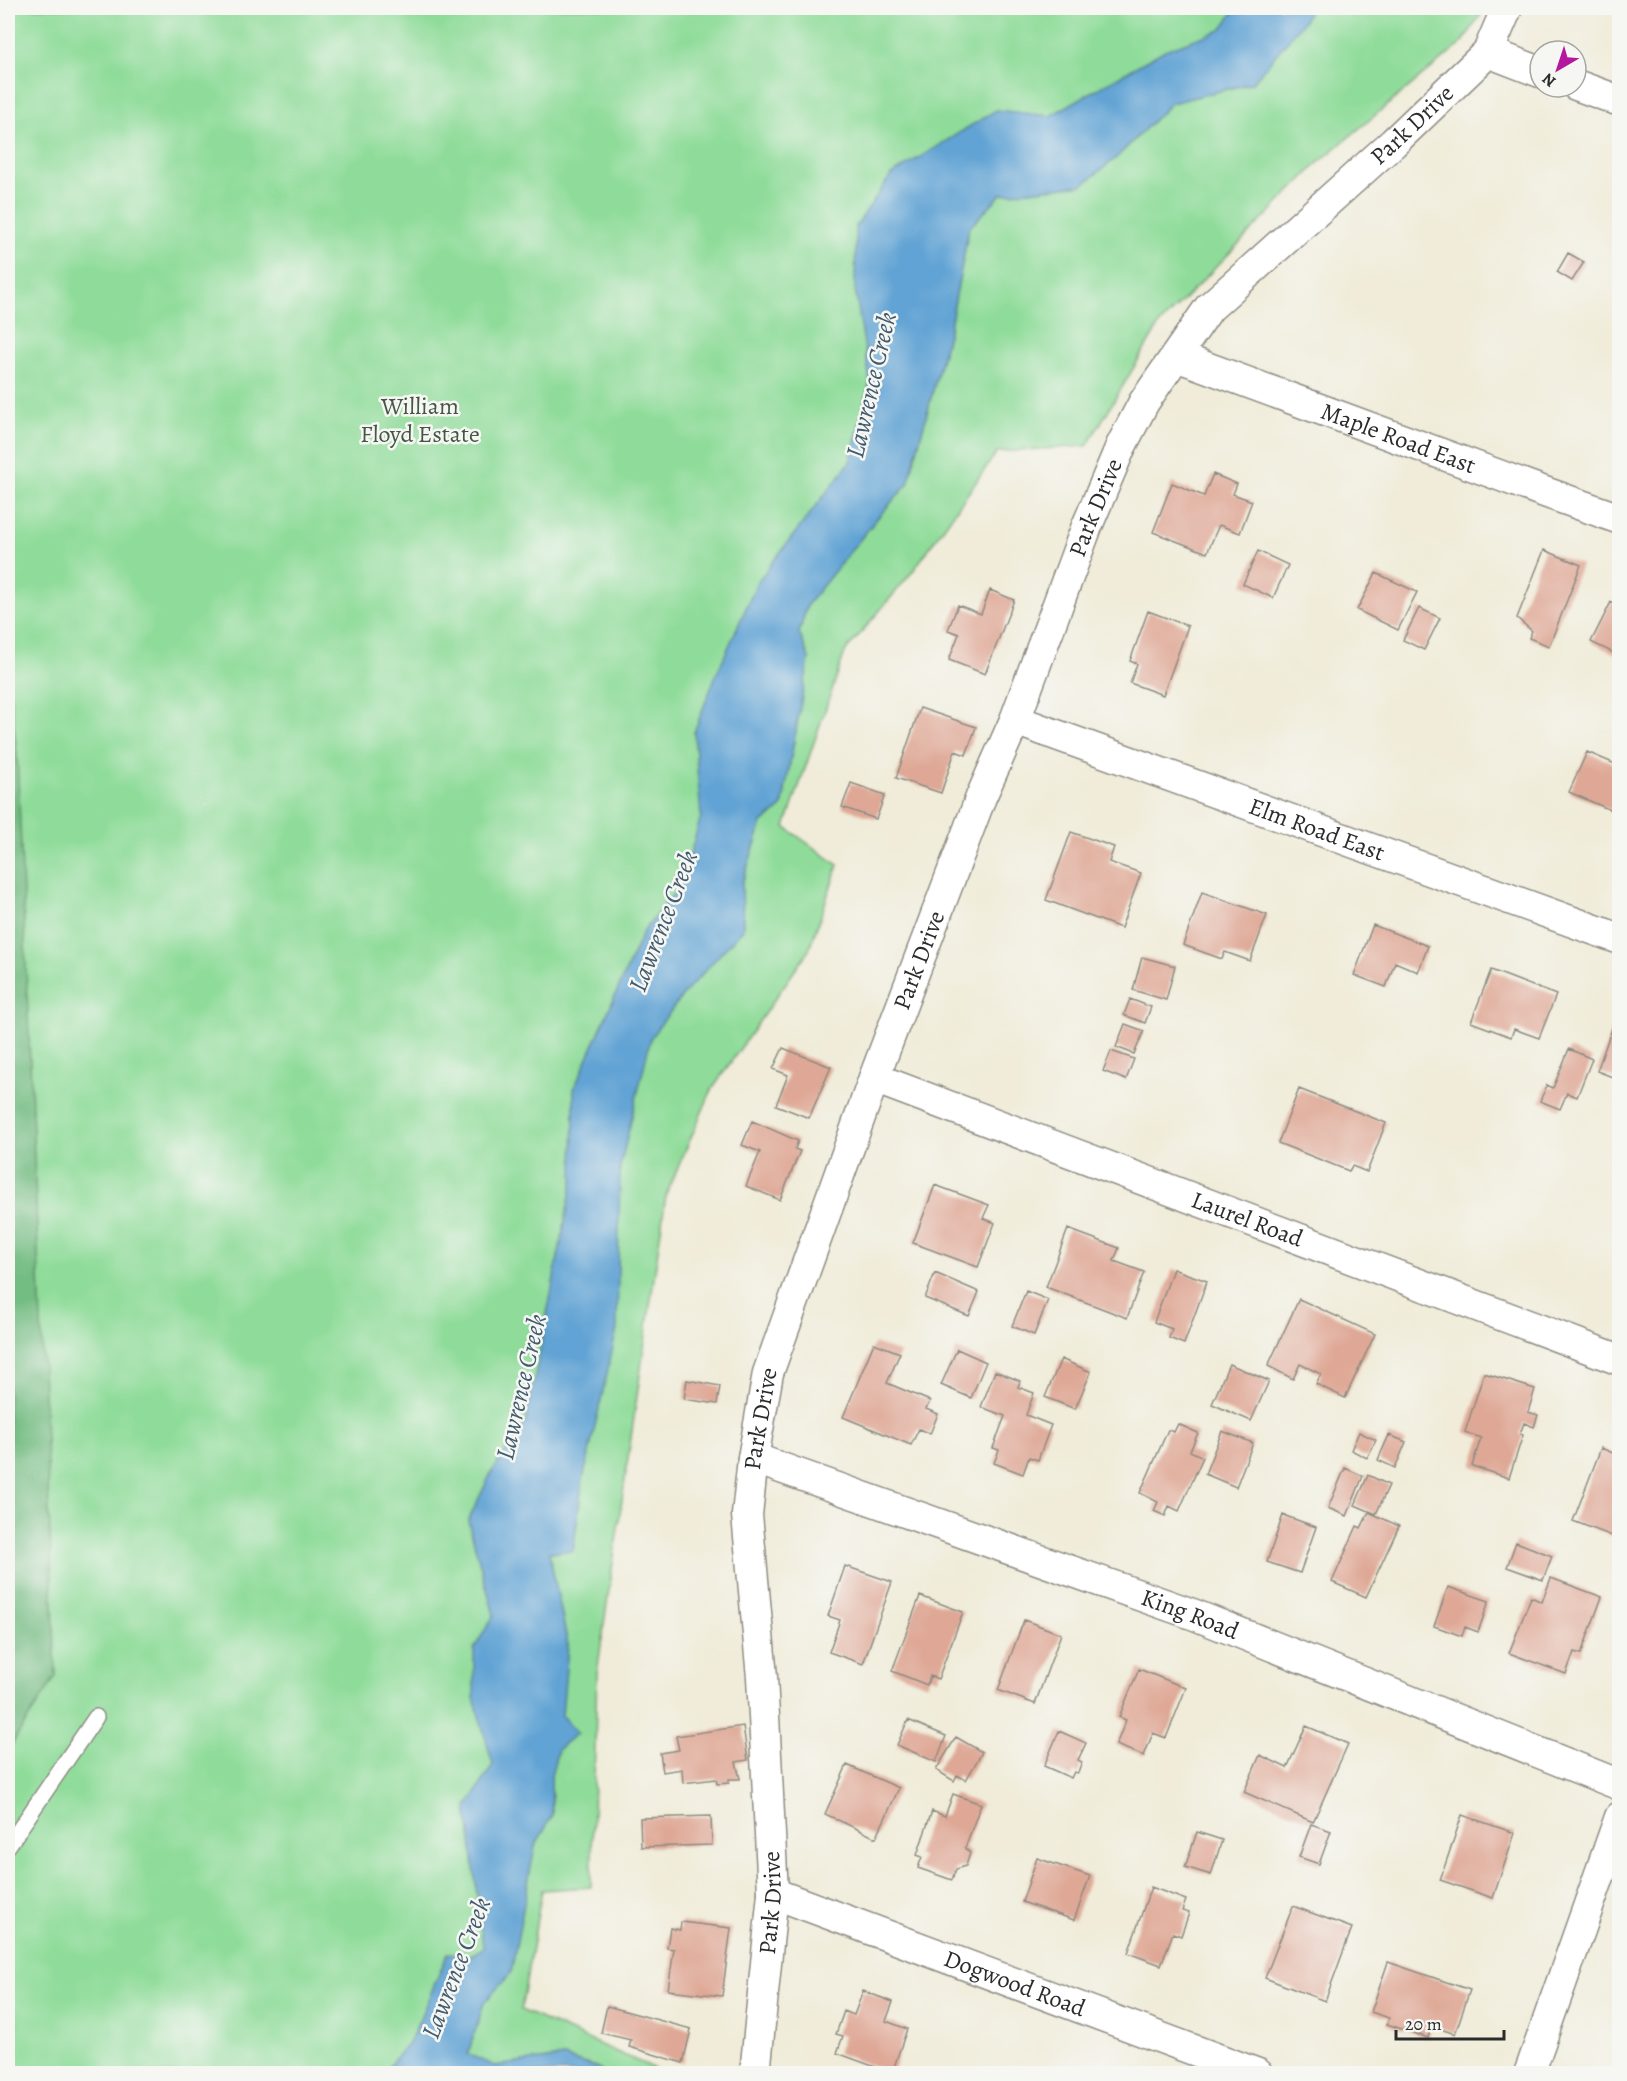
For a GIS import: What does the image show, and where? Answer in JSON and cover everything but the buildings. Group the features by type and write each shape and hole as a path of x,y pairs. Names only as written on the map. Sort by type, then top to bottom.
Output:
{"street":[{"name":"Park Drive","path":"755,2073 773,1893 762,1677 747,1515 753,1458 768,1373 874,1078 981,797 1015,720 1087,526 1121,446 1144,402 1209,308 1393,143 1488,52 1507,8"},
{"path":"1488,52 1528,67"},
{"path":"1588,89 1620,101"},
{"name":"Maple Road East","path":"1176,356 1620,519"},
{"name":"Elm Road East","path":"1015,720 1620,939"},
{"name":"Laurel Road","path":"874,1078 1620,1360"},
{"name":"King Road","path":"753,1458 1195,1615 1620,1785"},
{"path":"1529,2073 1620,1817"},
{"name":"Dogwood Road","path":"773,1893 1258,2073"}],"lane":[{"path":"8,1846 96,1718"}],"green space":[{"name":"William Floyd Estate","path":"8,8 1258,8 1248,29 938,203 884,472 799,583 707,967 743,929 742,883 762,823 782,807 809,658 799,633 807,605 908,484 949,331 969,228 1001,194 1082,185 1116,158 1171,103 1252,83 1304,21 1310,8 1485,8 1463,42 1319,162 1159,325 1087,446 997,452 913,571 845,652 785,827 838,865 809,950 712,1089 666,1195 597,1673 591,1887 542,1890 521,2010 661,2073 603,2073 598,2068 564,2057 495,2066 467,2054 480,2016 407,2073 8,2074","holes":["582,1484 573,1551 549,1552 568,1645 558,1749 551,1776 552,1816 535,1846 515,1596"]},
{"path":"8,682 17,753 56,1676 8,1750"}],"water":[{"name":"Lawrence Creek","path":"1236,8 1310,8 1304,21 1252,83 1171,103 1116,158 1082,185 1001,194 969,228 949,331 908,484 807,605 799,633 809,658 782,807 762,823 742,883 743,929 683,995 651,1037 620,1167 617,1329 582,1484 573,1551 549,1552 568,1645 562,1716 577,1733 558,1749 551,1776 552,1816 535,1846 511,1973 484,2003 468,2054 495,2066 564,2057 598,2068 603,2073 383,2073 411,2039 448,1953 471,1955 483,1948 467,1807 493,1765 474,1698 474,1649 494,1615 468,1521 491,1473 526,1422 573,1180 574,1089 643,932 682,883 701,816 694,732 716,675 758,581 850,462 870,382 855,289 856,226 891,175 996,110 1050,116 1165,50 1221,30"}]}
